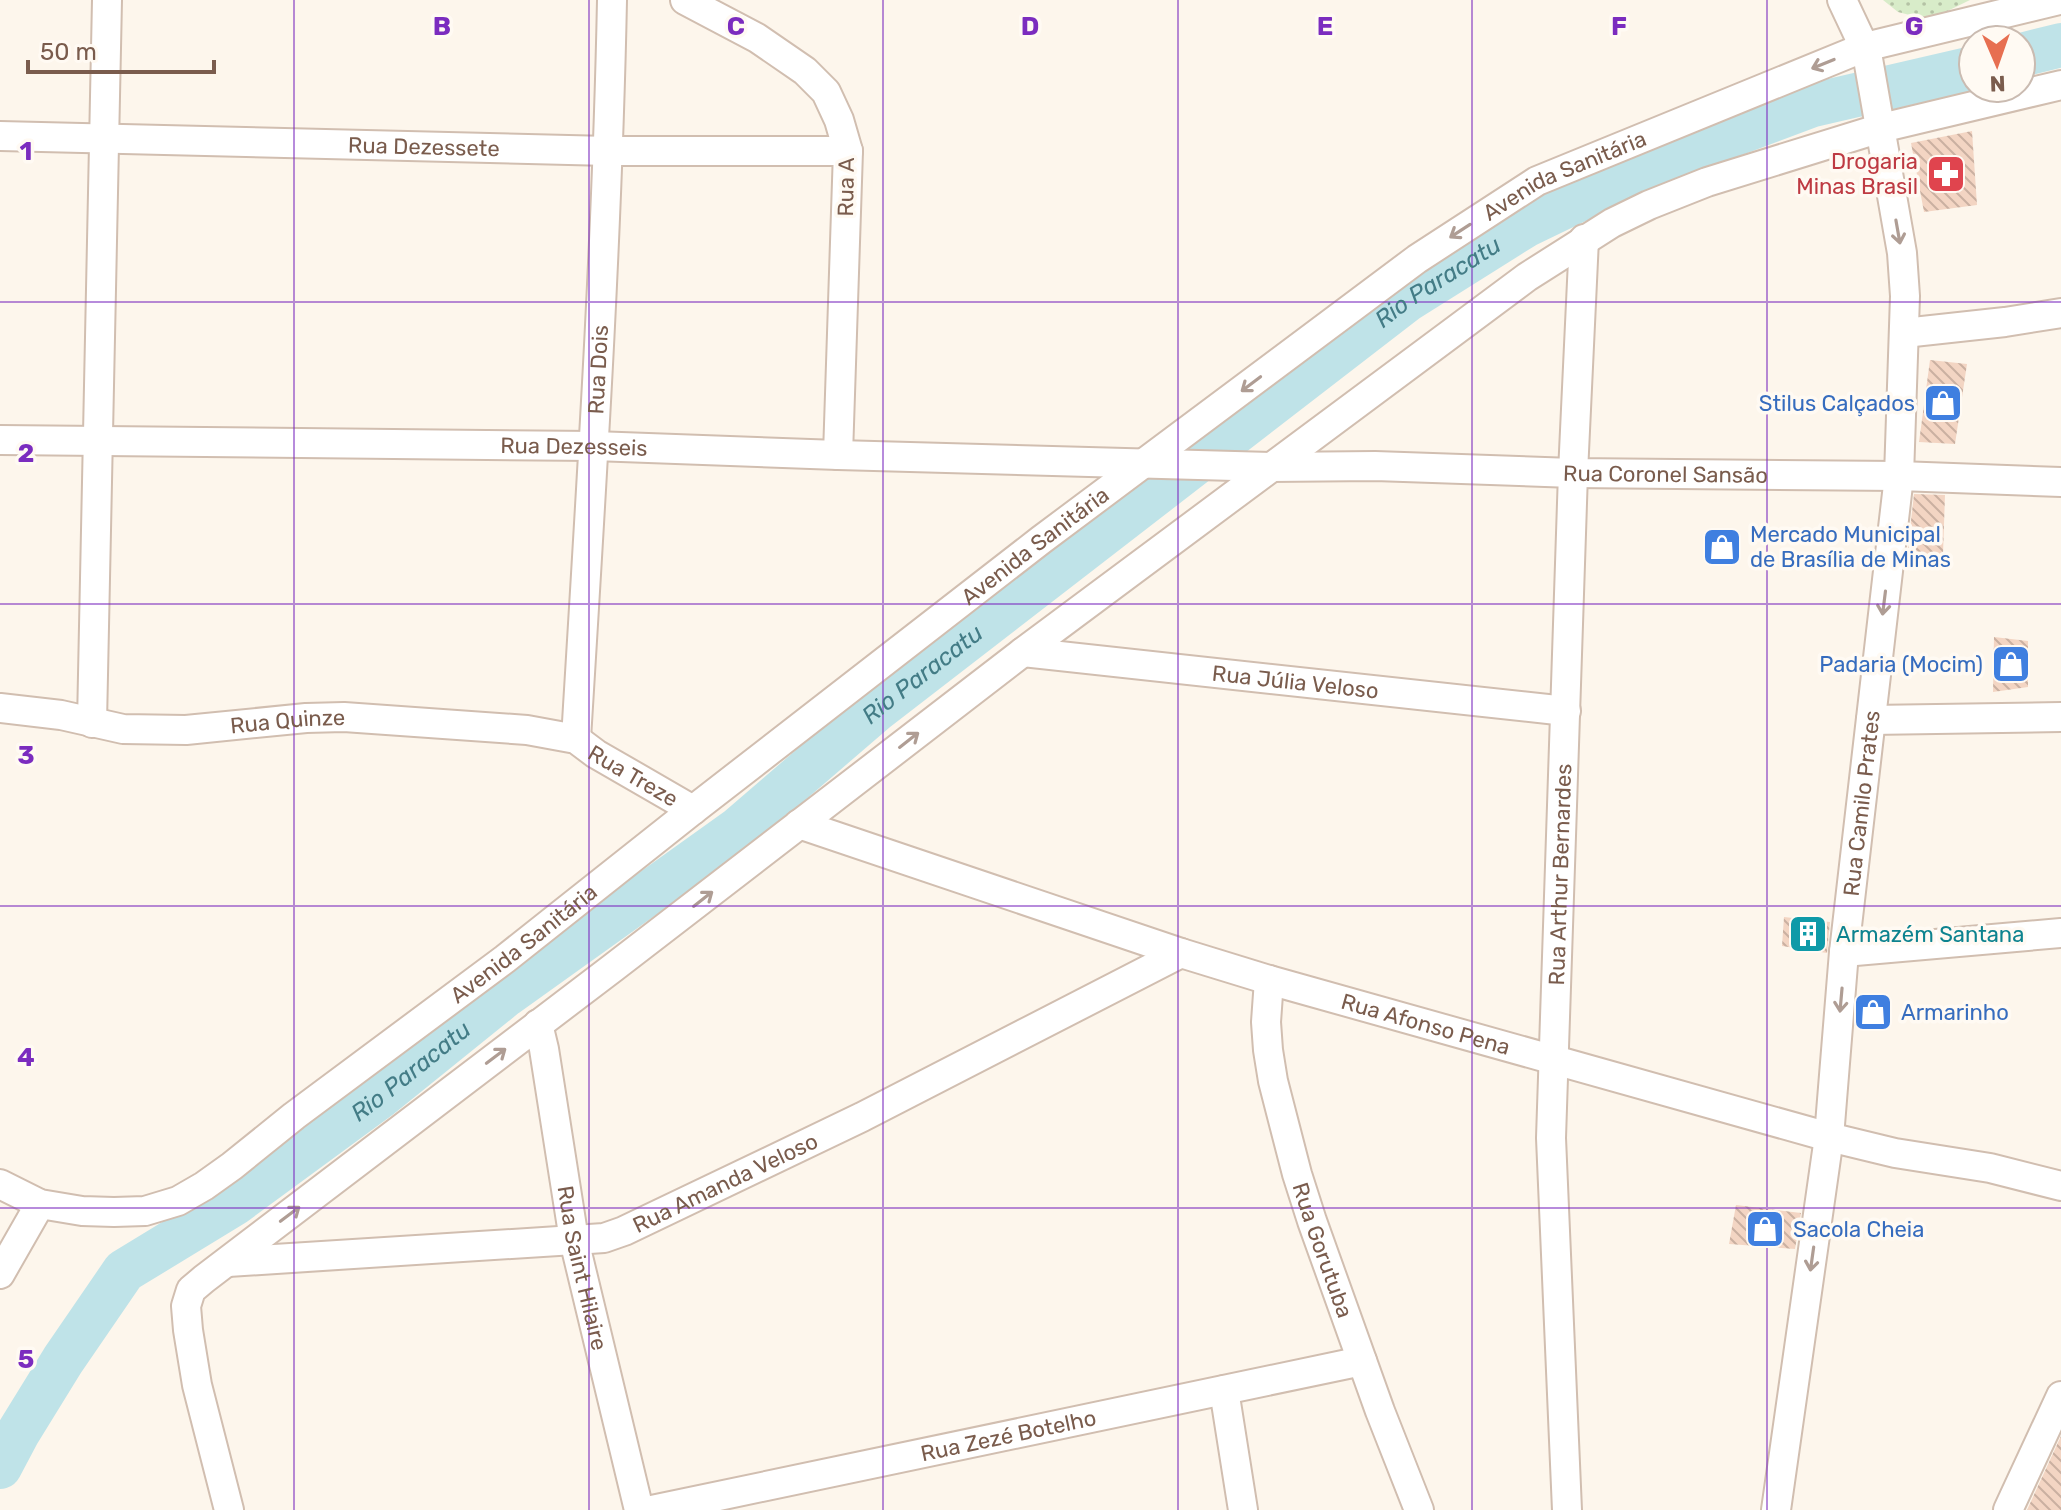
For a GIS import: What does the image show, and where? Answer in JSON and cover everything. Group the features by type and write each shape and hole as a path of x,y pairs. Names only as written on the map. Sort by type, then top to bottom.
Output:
{"street":[{"path":"92,723 107,0"},
{"name":"Rua Dois","path":"576,739 609,151 612,0"},
{"name":"Rua A","path":"685,0 757,38 805,71 826,92 839,120 848,151 838,455"},
{"name":"Rua Camilo Prates","path":"1776,1510 1829,1137 1844,952 1899,476 1905,296 1902,253 1866,50 1842,0"},
{"name":"Avenida Sanitária","path":"0,1184 40,1204 82,1211 145,1211 178,1201 232,1166 505,959 1041,540 1417,259 1537,181 1866,50 2059,0"},
{"path":"229,1510 197,1385 186,1306 191,1290 1023,652 1527,277 1584,239 1649,205 1880,120 2061,85"},
{"name":"Rua Dezessete","path":"0,136 609,151 848,151"},
{"name":"Rua Arthur Bernardes","path":"1567,1510 1551,1138 1573,473 1584,239"},
{"path":"1904,333 2061,313"},
{"name":"Rua Dezesseis","path":"0,440 594,446 1147,463"},
{"name":"Rua Coronel Sansão","path":"1147,463 1573,473 1899,476 2061,482"},
{"name":"Rua Júlia Veloso","path":"1023,652 1566,711"},
{"name":"Rua Quinze","path":"0,708 61,715 123,729 186,730 344,717 527,730 576,739"},
{"path":"1871,720 2061,717"},
{"name":"Rua Treze","path":"576,739 596,754 693,810"},
{"name":"Rua Afonso Pena","path":"799,824 1269,980 1829,1137 1895,1153 1990,1168 2061,1186"},
{"path":"1844,952 2061,933"},
{"name":"Rua Amanda Veloso","path":"228,1262 604,1238 645,1222 862,1117 1181,953"},
{"name":"Rua Gorutuba","path":"1269,980 1266,1022 1273,1081 1297,1174 1362,1361 1419,1510"},
{"name":"Rua Saint Hilaire","path":"538,1024 574,1240 639,1510"},
{"path":"0,1274 40,1204"},
{"name":"Rua Zezé Botelho","path":"652,1510 1362,1361"},
{"path":"1224,1390 1243,1510"},
{"path":"2008,1510 2061,1396"}],"green space":[{"path":"1883,0 1970,0 1929,20 1898,12"}],"building":[{"name":"Drogaria Minas Brasil","path":"1972,131 1977,205 1924,212 1911,143"},
{"name":"Stilus Calçados","path":"1930,360 1967,364 1955,444 1919,442"},
{"path":"1914,494 1945,495 1943,554 1907,556"},
{"name":"Padaria (Mocim)","path":"1994,637 2028,641 2028,687 1993,692"},
{"name":"Armazém Santana","path":"1784,917 1830,922 1827,953 1782,946"},
{"name":"Armarinho","path":"1860,1002 1887,1004 1887,1023 1858,1021"},
{"name":"Sacola Cheia","path":"1736,1205 1801,1213 1795,1249 1729,1244"},
{"path":"2061,1436 2061,1510 2027,1510"}],"waterway":[{"name":"Rio Paracatu","path":"2037,51 2061,45"},
{"name":"Rio Paracatu","path":"0,1467 63,1360 124,1271 234,1204 381,1096 506,995 738,829 876,710 1407,300 1525,226 1645,168 1813,105 1957,72"}],"place":[{"name":"Drogaria Minas Brasil","path":"1946,174"},
{"name":"Stilus Calçados","path":"1943,403"},
{"name":"Mercado Municipal de Brasília de Minas","path":"1722,547"},
{"name":"Padaria (Mocim)","path":"2011,664"},
{"name":"Armazém Santana","path":"1808,934"},
{"name":"Armarinho","path":"1873,1012"},
{"name":"Sacola Cheia","path":"1765,1229"}]}
